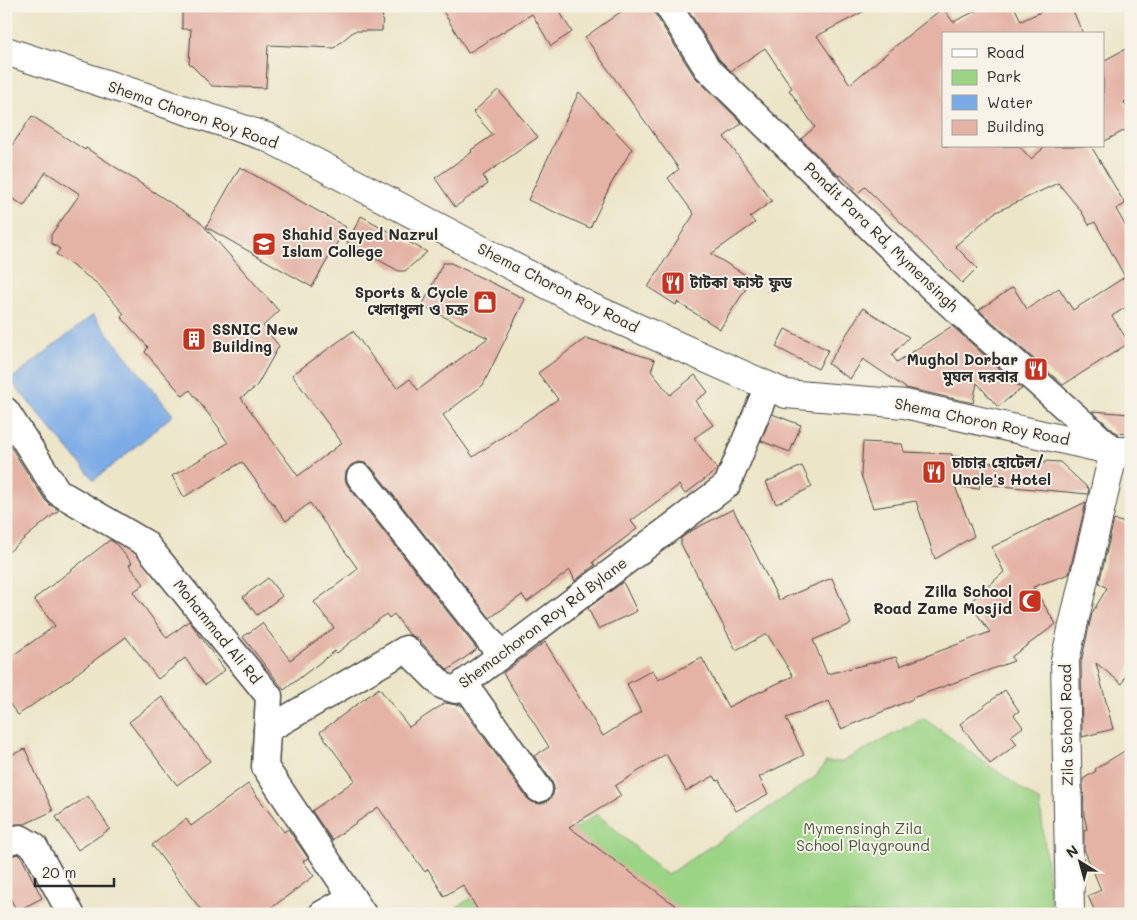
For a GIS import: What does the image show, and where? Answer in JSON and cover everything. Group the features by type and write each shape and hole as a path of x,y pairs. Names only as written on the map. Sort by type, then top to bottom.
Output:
{"main road":[{"name":"Shema Choron Roy Road","path":"7,53 266,137 588,306 786,394 905,404 1122,451"},
{"name":"Zila School Road","path":"1070,914 1065,660 1122,451"}],"street":[{"name":"Pondit Para Rd, Mymensingh","path":"668,6 707,68 932,288 1122,451"},
{"name":"Shemachoron Roy Rd Bylane","path":"267,730 406,649 443,686 455,690 727,484 768,386"},
{"name":"Mohammad Ali Rd","path":"6,412 58,492 145,543 269,696 265,766 358,905 322,914"},
{"path":"360,477 501,655"},
{"path":"464,683 539,788"},
{"path":"6,842 20,838 34,846 71,914"}],"green space":[{"name":"Mymensingh Zila School Playground","path":"923,718 1040,802 1052,914 447,914 597,814 667,875 814,778 826,762 842,762"}],"water":[{"path":"93,315 173,415 94,480 10,380"}],"building":[{"path":"182,6 383,6 382,31 354,31 334,48 268,45 266,88 212,86 189,63 191,29 182,29"},
{"path":"440,6 556,6 572,32 551,46 532,14 468,53"},
{"path":"629,6 653,6 655,14 694,76 742,123 724,137 772,201 750,217 755,223 711,254 752,279 720,329 677,302 676,305 648,287 694,214 668,178 679,169 585,37"},
{"path":"686,6 874,6 817,36 850,84 943,8 953,22 986,6 1014,6 1021,21 1054,6 1071,6 1082,32 942,32 942,148 1021,148 1031,159 1044,148 1092,148 1125,204 1116,209 1131,236 1131,304 1112,316 1129,343 1063,385 979,310 1013,287 1027,309 1059,288 1073,310 1125,277 1095,222 1089,225 1081,211 1058,183 994,213 955,246 977,268 962,283 865,187 859,192 841,175 839,176 801,139 815,127 789,90 792,88 765,48 731,71 719,59"},
{"path":"1131,46 1131,99 1124,102 1131,116 1131,127 1104,141 1104,60"},
{"path":"498,90 538,137 483,176 488,184 455,207 435,178 493,135 473,112"},
{"path":"579,92 632,149 611,184 590,228 528,200"},
{"path":"32,116 85,150 86,148 200,222 279,311 263,326 279,346 256,387 241,398 298,476 342,443 292,375 353,331 397,388 410,379 418,390 488,338 422,306 443,263 451,263 525,299 483,385 443,415 473,457 558,399 538,373 586,338 655,360 651,371 670,395 695,375 708,392 695,401 713,425 694,438 717,470 685,494 679,485 631,521 637,529 593,562 595,565 575,581 570,570 527,602 522,595 490,618 372,468 365,463 358,462 351,465 346,472 345,480 348,486 477,649 448,670 417,638 410,635 394,614 389,618 386,614 337,653 335,651 284,690 243,637 262,623 290,660 334,628 314,602 358,569 310,503 286,521 242,462 184,497 172,476 228,443 220,429 190,390 183,396 145,352 148,347 121,317 124,314 98,284 56,254 60,249 51,243 51,235 80,194 46,172 24,206 6,194 6,154"},
{"path":"240,167 346,227 312,287 206,227"},
{"path":"361,216 427,252 405,271 399,271 347,243"},
{"path":"863,308 909,337 892,355 897,362 952,326 1022,389 998,407 977,383 973,403 906,388 863,359 850,379 828,364"},
{"path":"785,329 828,350 818,369 776,347"},
{"path":"1092,411 1130,414 1129,434 1116,433"},
{"path":"772,414 801,425 790,452 761,441"},
{"path":"6,441 45,500 59,510 6,554"},
{"path":"863,442 902,444 904,452 952,454 952,457 982,459 982,462 1028,466 1028,461 1060,462 1089,489 1088,494 980,484 979,489 955,486 974,536 935,559 916,501 873,508 861,475"},
{"path":"802,466 812,487 776,504 766,482"},
{"path":"1086,502 1069,574 1033,587 1056,624 1011,657 1014,661 912,698 841,729 829,701 786,718 804,755 759,777 768,794 736,811 719,780 717,781 714,776 686,791 666,754 615,786 621,796 569,827 687,914 480,914 463,885 444,896 428,869 425,872 378,807 332,840 312,811 355,780 320,732 379,688 409,727 445,703 460,704 527,798 532,802 540,804 548,801 553,795 554,787 534,756 549,747 503,673 545,642 603,736 641,712 627,684 653,670 658,680 702,658 728,707 793,676 767,634 736,650 681,544 681,538 691,531 733,509 779,600 832,578 851,624 813,640 827,674 896,657 900,666 990,632 969,603 1004,572 992,547"},
{"path":"1114,520 1131,524 1131,663 1122,684 1096,663 1113,729 1082,737 1081,662 1092,613 1107,588 1099,583"},
{"path":"110,540 115,543 132,563 129,565 144,584 133,592 167,638 189,621 225,670 205,685 185,658 158,679 126,637 18,715 6,699 6,660 55,626 34,599"},
{"path":"268,578 282,596 257,615 243,597"},
{"path":"623,582 637,611 598,629 588,608"},
{"path":"1005,690 1019,711 1014,715 1023,727 1011,736 1017,744 990,764 960,724"},
{"path":"162,697 210,761 177,785 129,722"},
{"path":"1131,747 1131,914 1096,914 1088,896 1101,890 1084,849 1084,830 1087,829 1084,815 1083,779 1096,771 1095,769"},
{"path":"25,749 53,811 25,824 6,826 6,757"},
{"path":"248,784 284,832 288,829 308,858 303,861 314,876 263,914 204,914 152,845 186,819 191,826"},
{"path":"88,796 110,829 78,850 56,817"},
{"path":"18,854 21,856 42,898 17,911 6,891 6,857"}],"place":[{"name":"Shahid Sayed Nazrul Islam College","path":"264,244"},
{"name":"টাটকা ফাস্ট ফুড","path":"673,283"},
{"name":"Sports & Cycle খেলাধুলা ও চক্র","path":"485,302"},
{"name":"SSNIC New Building","path":"194,339"},
{"name":"Mughol Dorbar মুঘল দরবার","path":"1036,369"},
{"name":"চাচার হোটেল/ Uncle's Hotel","path":"934,472"},
{"name":"Zilla School Road Zame Mosjid","path":"1030,601"}]}
